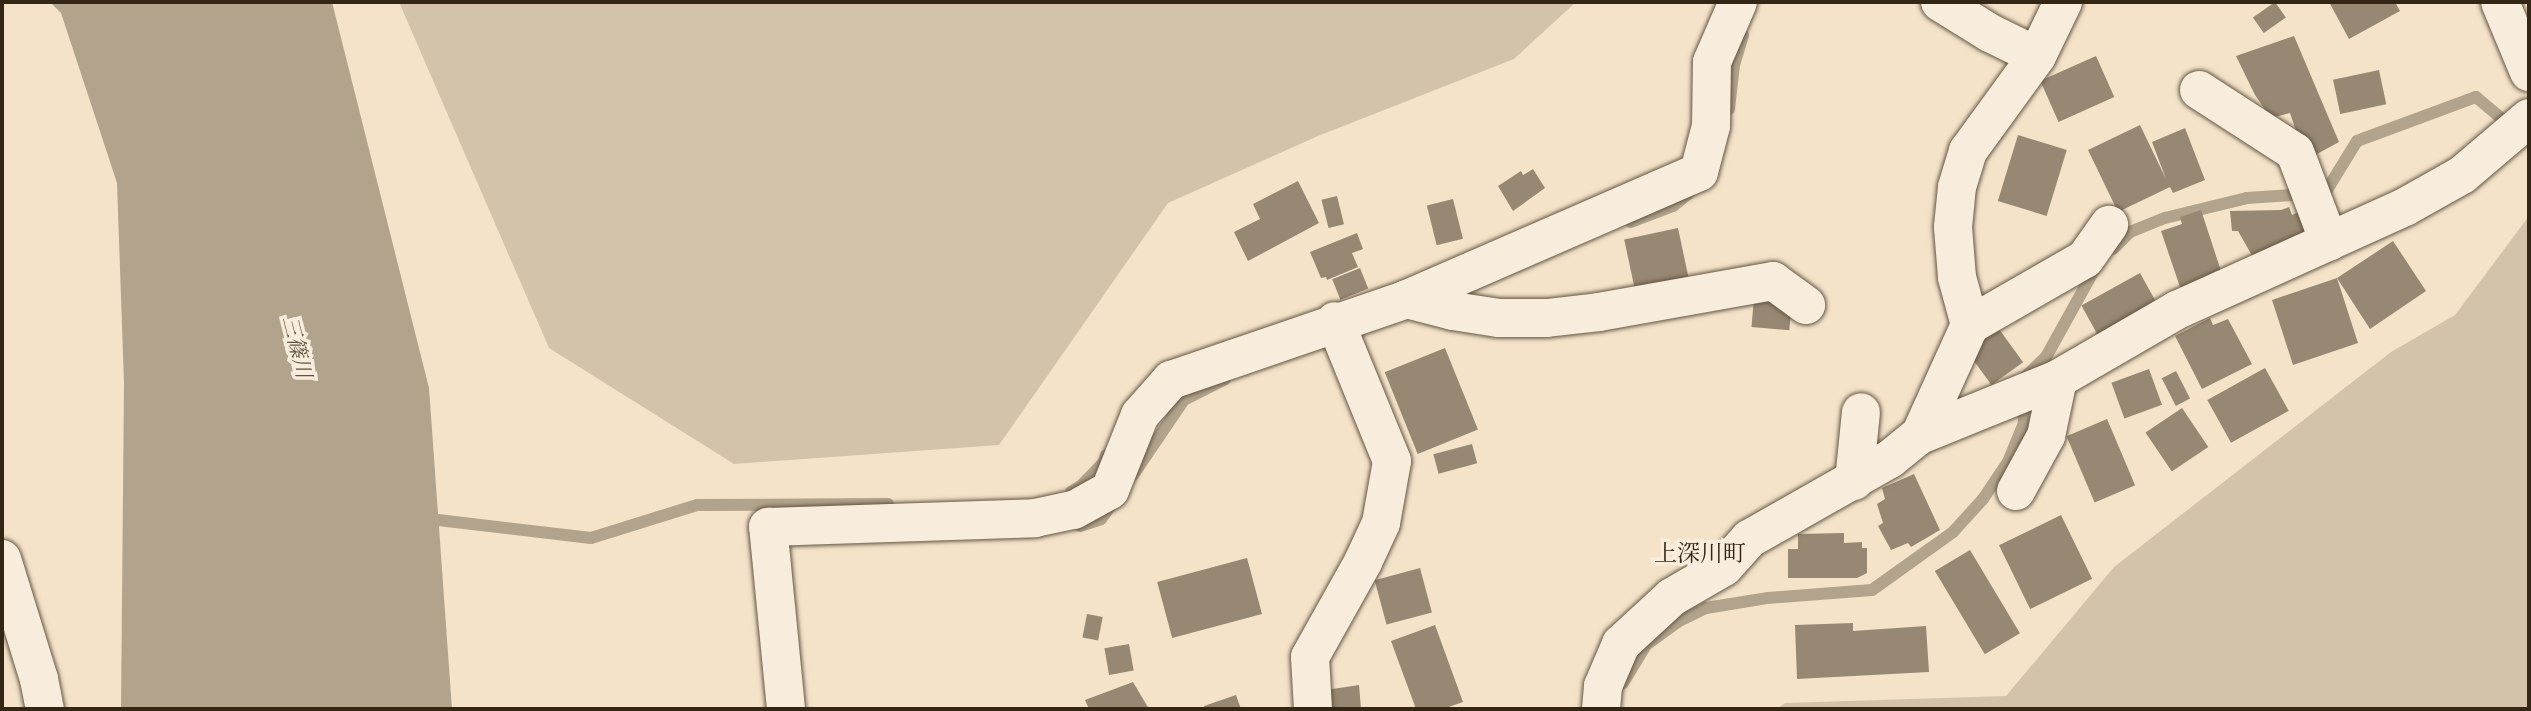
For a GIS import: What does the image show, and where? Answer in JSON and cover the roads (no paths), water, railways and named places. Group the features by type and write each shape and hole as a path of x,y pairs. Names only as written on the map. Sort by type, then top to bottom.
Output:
{"street":[{"path":"786,709 768,527 1035,518 1074,510 1110,490 1140,415 1171,380 1335,321 1407,299 1699,172 1711,126 1712,62 1738,2"},
{"path":"1940,2 1990,33 2036,56"},
{"path":"1970,325 1956,277 1953,227 1957,187 1968,150 2036,56 2063,2"},
{"path":"2500,2 2529,72"},
{"path":"2199,90 2295,152 2329,242"},
{"path":"1601,709 1603,686 1620,644 1672,597 1724,567 1749,539 1854,481 1890,459 1920,435 2058,379 2177,310 2405,207 2462,175 2529,118"},
{"path":"1920,435 1970,325 2085,259 2109,225"},
{"path":"1407,299 1453,312 1499,318 1547,318 1599,312 1773,281 1806,305"},
{"path":"1313,709 1310,657 1363,562 1381,523 1392,461 1335,321"},
{"path":"2016,491 2046,436 2058,379"},
{"path":"1854,481 1861,412"},
{"path":"2,559 39,679 45,709"}],"water":[{"name":"三篠川","path":"50,2 332,2 429,388 452,709 121,709 124,383 117,183 61,13"}],"waterway":[{"path":"1729,109 1734,65 1743,35"},
{"path":"2113,249 2130,232 2165,218 2247,198 2325,193 2357,141 2476,97 2513,128"},
{"path":"1631,222 1673,206 1689,193"},
{"path":"2022,380 2046,357 2097,265"},
{"path":"1133,475 1184,400 1225,379"},
{"path":"1623,683 1646,645 1679,621 1706,608 1768,598 1872,590 1953,532 1983,499 2008,462 2024,423 2022,398"},
{"path":"1071,492 1081,486 1104,462 1106,455"},
{"path":"438,520 591,538 697,505 888,504"},
{"path":"1080,526 1101,519 1112,504"}],"district":[{"name":"上深川町","path":"1700,553"}]}
